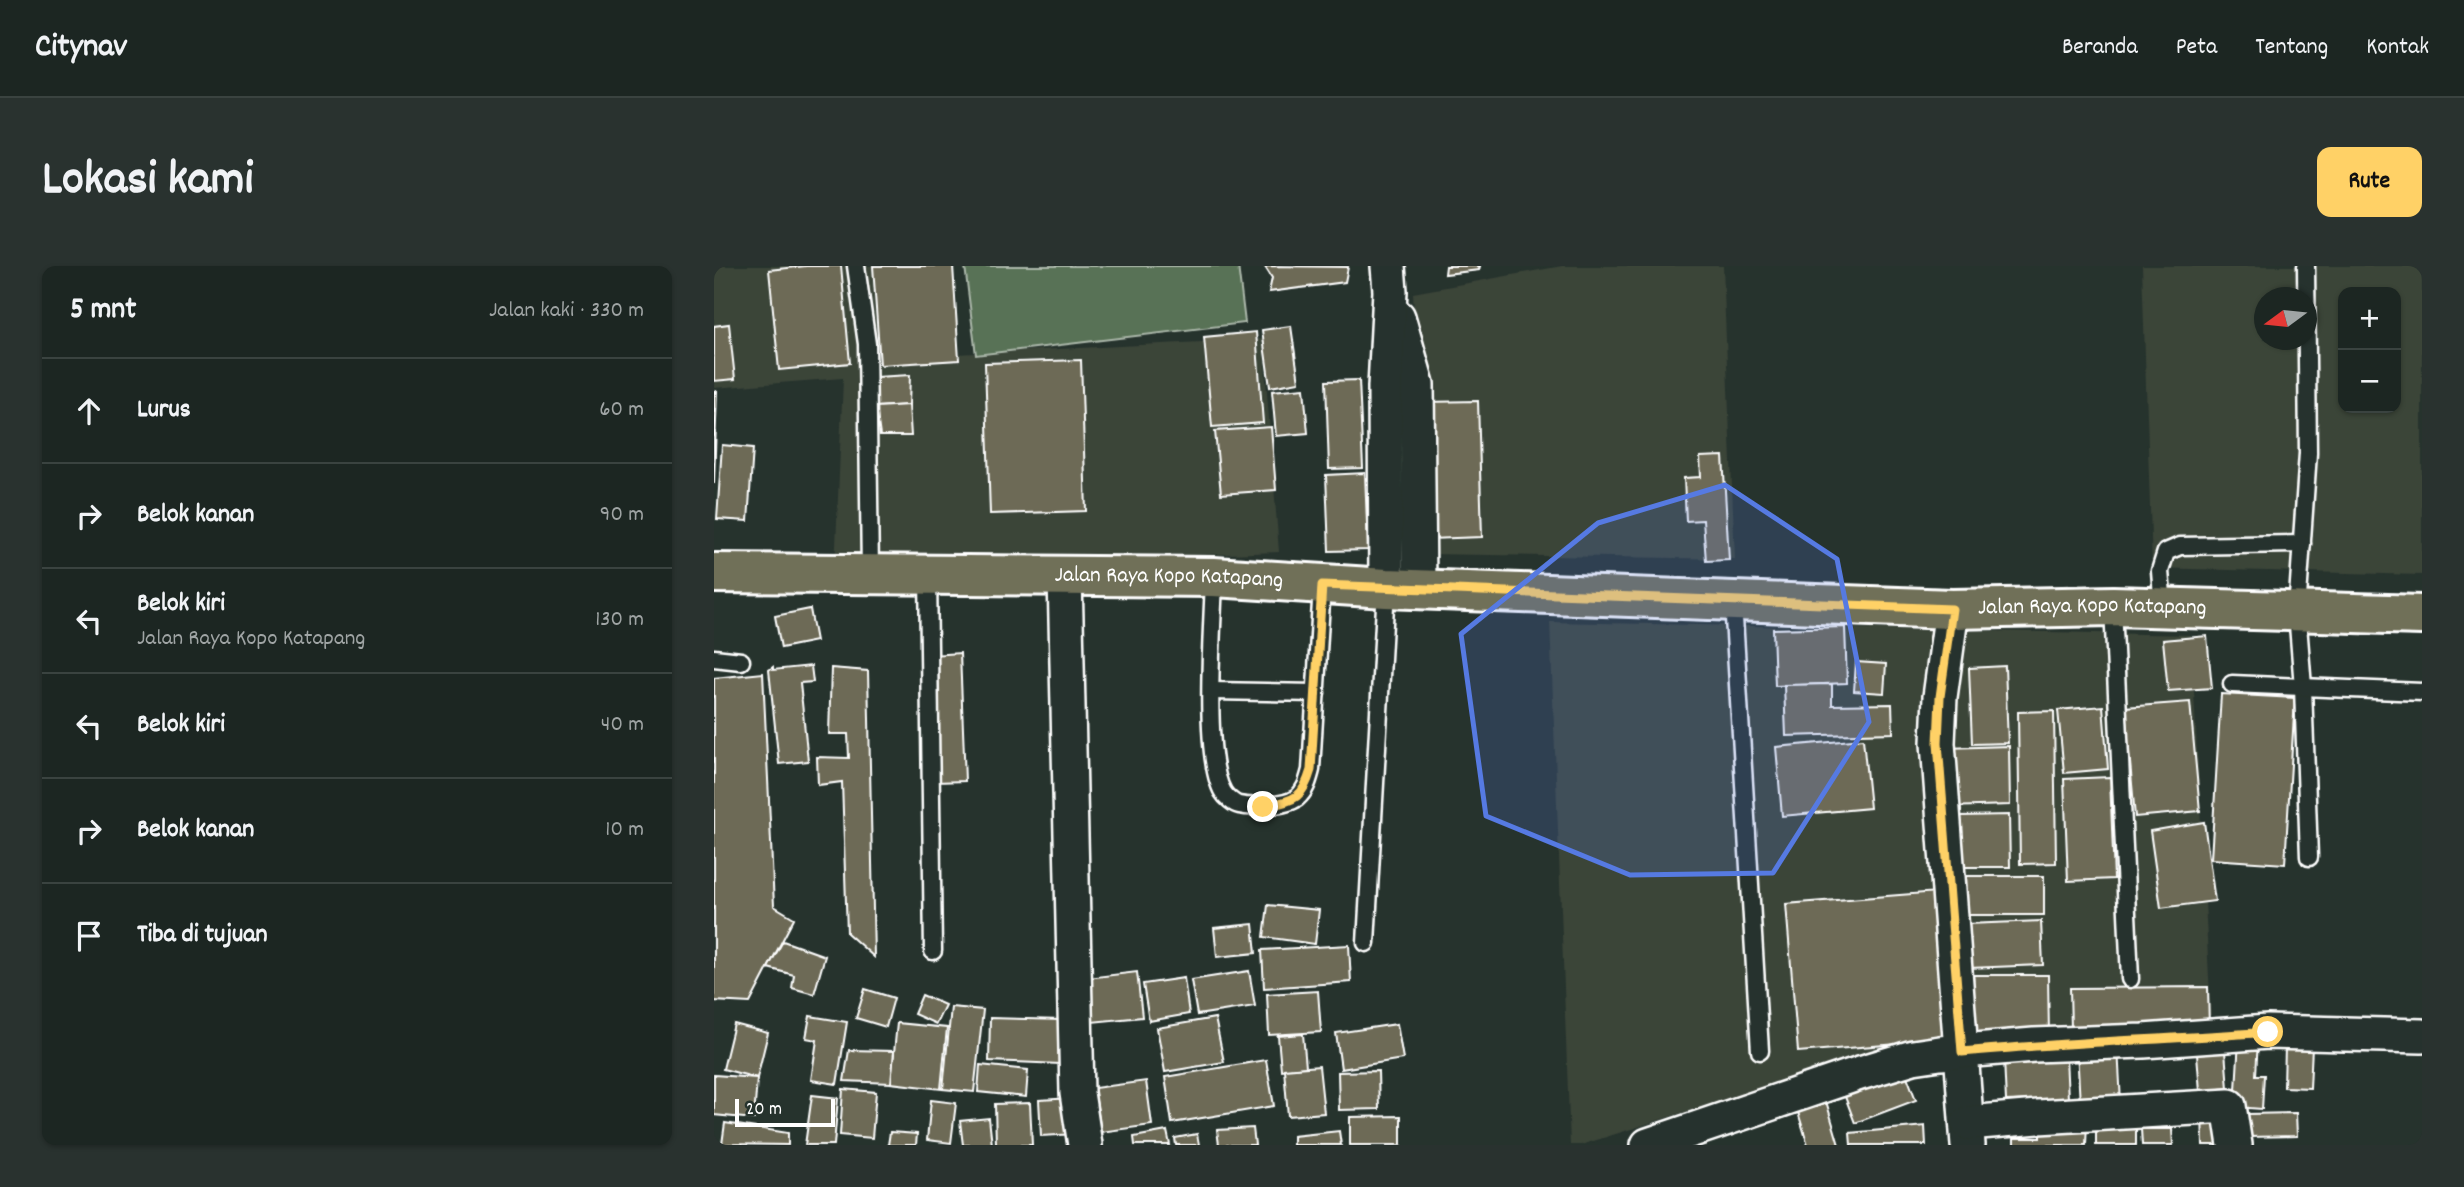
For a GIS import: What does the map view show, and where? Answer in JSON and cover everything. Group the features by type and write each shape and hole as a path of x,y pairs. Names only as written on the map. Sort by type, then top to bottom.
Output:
{"main road":[{"name":"Jalan Raya Kopo Katapang","path":"714,573 1214,577 1322,585 1952,609 2113,606 2422,615"}],"street":[{"path":"1389,279 1385,387 1402,588"},
{"path":"1065,577 1077,1093 1085,1145"},
{"path":"1952,609 1940,697 1938,743 1968,1134 2038,1117 2229,1106 2232,1110 2235,1145"},
{"path":"1648,1145 1732,1130 1913,1057 2034,1045 2268,1032 2422,1036"}],"lane":[{"path":"856,266 867,344 870,573"},
{"path":"2306,266 2308,453 2297,612 2303,687 2309,857"},
{"path":"2163,607 2160,571 2166,552 2180,546 2302,544"},
{"path":"928,574 933,951"},
{"path":"1214,577 1212,730 1215,770 1223,793 1236,805 1263,807 1294,800 1306,789 1311,770 1322,585"},
{"path":"1366,943 1402,588"},
{"path":"1733,601 1760,1051"},
{"path":"2113,606 2130,979"},
{"path":"714,650 714,658 741,662"},
{"path":"2232,684 2422,691"},
{"path":"1212,691 1316,693"}],"highlighted area":[{"path":"1725,485 1837,559 1869,722 1773,873 1630,875 1486,816 1461,634 1598,523"}],"shaded area":[{"path":"714,266 945,266 955,354 1263,339 1279,552 835,569 843,378 714,388"},
{"path":"1562,266 1723,266 1735,559 1427,554 1413,293"},
{"path":"2142,266 2422,266 2422,575 2152,568"},
{"path":"1550,622 2191,635 2211,1015 1911,1040 1581,1145 1570,1145"}],"green space":[{"path":"965,266 1238,266 1245,323 976,355"}],"building":[{"path":"841,266 850,363 779,370 769,270"},
{"path":"873,266 953,266 959,360 880,365"},
{"path":"1446,266 1480,266 1479,270 1445,274"},
{"path":"1265,267 1348,267 1345,282 1269,292 1272,278"},
{"path":"729,324 735,379 714,381 714,326"},
{"path":"1291,326 1299,382 1270,387 1262,330"},
{"path":"1256,332 1263,423 1212,427 1204,337"},
{"path":"1081,360 1086,511 990,514 985,363"},
{"path":"910,375 909,405 876,407 876,377"},
{"path":"1359,380 1363,468 1329,469 1326,381"},
{"path":"1304,388 1308,433 1276,436 1272,391"},
{"path":"714,391 717,391 714,484"},
{"path":"1478,401 1482,537 1429,539 1425,402"},
{"path":"909,405 911,436 880,436 876,407"},
{"path":"1271,427 1276,490 1221,494 1215,431"},
{"path":"722,445 753,448 748,521 717,519"},
{"path":"1723,456 1729,560 1706,561 1703,520 1686,521 1684,478 1701,477 1700,457"},
{"path":"1365,473 1368,550 1329,551 1326,475"},
{"path":"810,609 816,641 781,648 775,616"},
{"path":"1845,627 1847,683 1775,686 1773,629"},
{"path":"2207,636 2212,688 2168,691 2163,640"},
{"path":"960,653 965,781 936,782 932,655"},
{"path":"1856,662 1886,664 1884,693 1854,691"},
{"path":"811,666 813,682 800,683 808,761 779,764 769,670 773,667 773,670"},
{"path":"2005,666 2008,743 1972,744 1969,668"},
{"path":"831,668 868,671 874,957 847,933 842,782 818,785 817,757 849,758 848,734 829,734"},
{"path":"763,673 774,906 794,918 750,1003 714,1001 714,678"},
{"path":"1832,684 1832,705 1892,704 1893,733 1786,736 1784,685"},
{"path":"2221,694 2295,698 2285,864 2211,859"},
{"path":"2190,702 2200,811 2135,817 2125,707"},
{"path":"2103,706 2108,769 2064,773 2058,710"},
{"path":"2054,711 2056,863 2020,864 2018,712"},
{"path":"1863,739 1870,808 1782,816 1776,747"},
{"path":"2009,746 2010,805 1947,807 1946,748"},
{"path":"2110,777 2114,879 2068,881 2064,779"},
{"path":"2009,815 2010,867 1961,867 1960,816"},
{"path":"2204,822 2215,901 2161,908 2150,831"},
{"path":"1966,876 2044,876 2044,915 1967,915"},
{"path":"1937,892 1948,1040 1798,1052 1786,904"},
{"path":"1268,905 1319,910 1315,944 1264,937"},
{"path":"2041,921 2043,965 1969,968 1967,924"},
{"path":"1253,924 1256,953 1217,957 1214,928"},
{"path":"783,941 825,956 814,994 792,988 794,975 768,968"},
{"path":"1349,945 1351,982 1264,988 1262,950"},
{"path":"1249,971 1255,1006 1197,1015 1191,980"},
{"path":"1137,972 1142,1017 1092,1022 1087,978"},
{"path":"1973,975 2048,975 2049,1036 1974,1036"},
{"path":"1184,978 1189,1014 1149,1021 1143,984"},
{"path":"2208,987 2209,1027 2071,1029 2070,988"},
{"path":"865,989 894,998 886,1027 856,1018"},
{"path":"1318,991 1321,1032 1269,1035 1267,994"},
{"path":"922,995 945,1005 936,1024 914,1014"},
{"path":"951,1007 983,1010 974,1092 943,1089"},
{"path":"810,1016 847,1022 837,1084 811,1080 817,1040 806,1038"},
{"path":"990,1018 1062,1020 1060,1064 989,1061"},
{"path":"1215,1018 1224,1062 1165,1072 1157,1028"},
{"path":"897,1023 947,1028 941,1089 891,1083"},
{"path":"734,1024 768,1033 757,1078 723,1069"},
{"path":"1397,1024 1403,1059 1341,1069 1336,1033"},
{"path":"1303,1034 1306,1067 1281,1070 1278,1036"},
{"path":"2224,1039 2228,1088 2200,1091 2196,1042"},
{"path":"2239,1039 2258,1040 2256,1075 2264,1075 2262,1109 2235,1107"},
{"path":"2285,1046 2312,1047 2310,1088 2284,1087"},
{"path":"2118,1047 2121,1103 2080,1105 2077,1049"},
{"path":"849,1050 894,1051 891,1083 844,1081"},
{"path":"2066,1057 2068,1099 2006,1101 2004,1059"},
{"path":"1266,1060 1274,1106 1172,1123 1165,1077"},
{"path":"1902,1063 1916,1100 1855,1123 1841,1086"},
{"path":"980,1065 1028,1070 1026,1097 978,1092"},
{"path":"1319,1066 1324,1113 1288,1116 1284,1069"},
{"path":"1378,1071 1379,1109 1339,1110 1338,1072"},
{"path":"714,1075 757,1078 754,1119 714,1115"},
{"path":"1146,1081 1152,1125 1101,1132 1094,1088"},
{"path":"843,1089 876,1092 872,1138 840,1135"},
{"path":"812,1095 838,1098 834,1145 805,1145"},
{"path":"1073,1098 1076,1134 1041,1136 1039,1100"},
{"path":"931,1100 956,1103 951,1143 927,1140"},
{"path":"1826,1101 1839,1145 1808,1145 1797,1109"},
{"path":"1030,1103 1032,1145 996,1145 995,1104"},
{"path":"2226,1112 2227,1145 2203,1145 2202,1113"},
{"path":"2296,1113 2297,1136 2248,1137 2247,1114"},
{"path":"1401,1116 1401,1145 1350,1145 1350,1117"},
{"path":"989,1118 992,1145 963,1145 960,1121"},
{"path":"2040,1122 2087,1122 2086,1145 2014,1145 2014,1138 2040,1138"},
{"path":"725,1123 788,1133 788,1145 722,1144"},
{"path":"2136,1123 2136,1145 2096,1145 2096,1124"},
{"path":"1925,1126 1926,1145 1851,1145 1850,1133"},
{"path":"1253,1128 1255,1145 1219,1145 1217,1130"},
{"path":"2141,1129 2172,1129 2173,1145 2142,1145"},
{"path":"1167,1131 1170,1145 1135,1145 1134,1137"},
{"path":"1339,1131 1341,1145 1293,1145 1293,1136"},
{"path":"890,1132 917,1134 916,1145 888,1145"},
{"path":"1197,1134 1199,1145 1176,1145 1175,1138"}],"route":[{"path":"1263,807 1294,800 1306,789 1311,770 1322,585 1952,609 1940,697 1938,743 1962,1052 2034,1045 2268,1032"}]}
